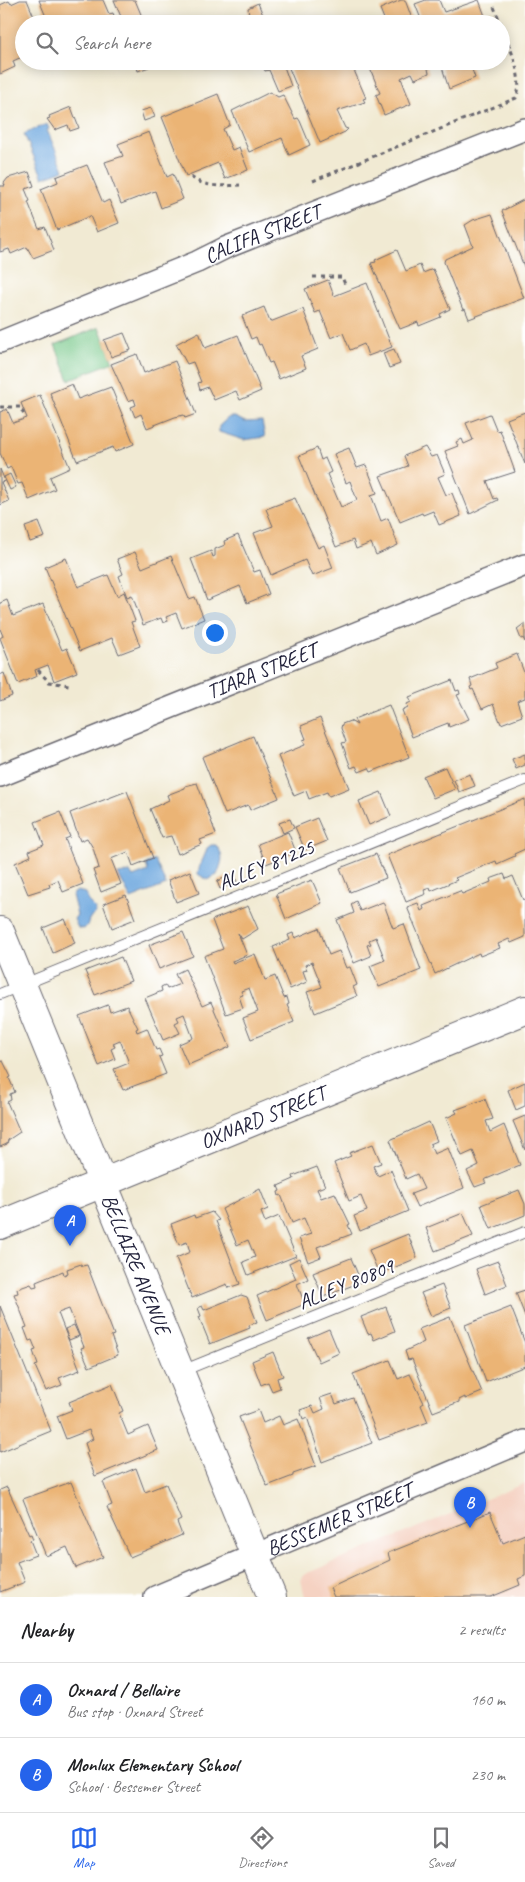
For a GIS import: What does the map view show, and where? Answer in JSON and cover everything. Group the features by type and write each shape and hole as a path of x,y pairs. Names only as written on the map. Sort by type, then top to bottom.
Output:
{"street":[{"name":"CALIFA STREET","path":"0,342 196,262 225,248 525,129"},
{"name":"TIARA STREET","path":"0,776 525,565"},
{"name":"BELLAIRE AVENUE","path":"0,931 11,990 102,1183 182,1371 272,1597"},
{"name":"OXNARD STREET","path":"0,1225 525,1010"},
{"name":"BESSEMER STREET","path":"154,1597 525,1441"}],"lane":[{"name":"ALLEY 81225","path":"11,990 525,780"},
{"name":"ALLEY 80809","path":"182,1371 525,1232"}],"path":[{"path":"494,7 497,15"},
{"path":"313,181 516,98 520,93 523,81 510,48"},
{"path":"191,177 218,187 240,185"},
{"path":"313,277 342,277 346,287"},
{"path":"0,407 20,407 24,417"},
{"path":"38,670 49,682 69,685"}],"shaded area":[{"path":"525,1483 525,1597 305,1597 301,1580 305,1574"}],"green space":[{"path":"99,327 113,362 69,380 55,345"}],"water":[{"path":"47,124 49,129 47,130 64,170 43,178 24,134"},
{"path":"229,417 235,417 245,422 262,421 265,437 244,440 219,432 219,426"},
{"path":"211,845 216,845 221,852 222,859 217,875 207,880 198,874 198,871 207,848"},
{"path":"155,860 166,885 131,899 118,874 130,872 133,877 148,871 146,864"},
{"path":"77,891 86,893 88,901 96,909 95,914 89,919 84,929 78,928 74,919 77,915 72,895"}],"building":[{"path":"20,0 27,0 33,15 15,15 15,60 13,61 15,67 0,74 0,5 9,1 11,4"},
{"path":"39,0 103,0 109,14 113,13 114,15 45,15"},
{"path":"114,0 135,0 141,15 120,15"},
{"path":"405,0 411,15 382,15 380,9"},
{"path":"426,0 439,0 444,12 479,0 485,15 419,15 415,4"},
{"path":"258,3 263,15 249,15 248,8"},
{"path":"269,70 285,70 291,86 278,91"},
{"path":"290,70 354,70 366,98 363,99 365,102 337,111 345,128 348,129 320,143"},
{"path":"371,70 428,70 429,73 415,79 412,73 401,78 411,104 384,115 376,95 380,93"},
{"path":"443,70 472,70 475,78 449,89"},
{"path":"270,92 278,97 283,95 295,119 298,118 300,121 310,145 289,155 282,138 249,152 232,111"},
{"path":"218,94 230,125 223,129 232,150 239,147 248,170 225,179 218,163 186,176 162,117"},
{"path":"71,107 79,128 70,131 68,125 55,130 47,119 50,118 49,116"},
{"path":"151,108 155,117 144,121 141,111"},
{"path":"149,132 167,177 173,174 183,199 161,208 155,191 121,204 105,162 123,156 118,144"},
{"path":"87,165 103,203 109,200 119,223 97,232 90,216 57,230 41,189 58,182 56,177"},
{"path":"29,172 34,186 25,189 30,201 28,202 39,229 45,227 54,250 33,258 27,247 11,254 9,249 0,252 0,186 5,186 4,183 8,178"},
{"path":"525,199 525,269 502,211"},
{"path":"492,214 524,298 469,319 465,309 463,310 444,262 445,259 473,246 465,225 473,220"},
{"path":"397,250 406,271 420,265 423,273 433,269 450,309 440,314 441,317 419,326 418,322 400,329 371,263"},
{"path":"328,280 334,296 367,283 392,347 368,356 364,344 350,350 343,333 331,338 320,311 315,313 305,289"},
{"path":"264,307 270,322 303,309 318,349 301,356 306,368 279,379 272,362 269,363 261,344 259,345 256,337 251,339 242,316"},
{"path":"199,332 205,348 238,335 261,391 240,400 236,391 214,400 208,387 200,390 198,383 201,382 193,362 187,364 176,344"},
{"path":"124,333 131,350 111,357 104,340"},
{"path":"394,349 400,364 389,368 383,353"},
{"path":"137,354 144,373 175,361 196,414 185,418 184,415 175,417 147,428 141,414 135,417 131,407 136,405 134,399 128,401 111,364"},
{"path":"72,384 78,399 111,387 134,444 115,452 113,447 77,461 50,393"},
{"path":"40,395 70,468 50,477 55,489 29,500 22,483 18,484 11,467 7,469 0,453 0,412 7,409 13,423 27,418 21,403"},
{"path":"525,412 525,464 507,419"},
{"path":"490,414 497,431 500,430 515,472 487,481 494,499 497,498 498,500 470,514 445,451 458,446 456,442 462,439 464,444 473,440 466,423"},
{"path":"425,447 431,457 437,455 445,474 438,477 446,495 452,493 461,516 439,525 433,511 423,515 422,513 400,522 380,476 408,466 404,456"},
{"path":"317,448 321,460 325,458 331,472 327,474 341,507 357,500 350,481 346,483 334,454 349,448 357,468 366,465 377,493 371,495 381,521 388,518 398,545 376,555 371,543 356,549 353,540 336,547 299,456"},
{"path":"0,469 5,481 1,482 9,501 0,505"},
{"path":"10,474 16,487 10,490 4,477"},
{"path":"295,498 318,548 324,545 333,568 312,576 305,560 271,575 254,533 273,526 266,509"},
{"path":"39,522 45,537 30,542 25,527"},
{"path":"238,535 254,572 260,570 269,594 247,603 240,586 207,600 191,559 211,551 213,557 215,556 215,549 225,545 224,541"},
{"path":"135,552 142,568 171,556 189,599 195,597 204,619 182,628 176,613 166,617 168,621 163,623 161,618 143,625 132,595 127,597 119,576 123,574 117,559"},
{"path":"66,558 78,587 108,575 117,596 124,592 135,621 131,622 140,646 119,654 112,638 80,651 45,567"},
{"path":"7,600 13,616 43,604 62,650 67,648 77,672 54,681 48,665 35,670 37,676 18,684 0,638 3,636 0,629 0,603"},
{"path":"525,623 525,642 523,638 521,639 517,629"},
{"path":"517,654 525,675 525,698 517,701 522,716 501,724 493,704 482,709 473,689 471,690 470,679 497,668 495,663"},
{"path":"4,673 12,696 0,701 0,675"},
{"path":"452,680 456,691 459,690 460,694 457,695 469,719 449,727 448,723 412,737 402,710 408,707 407,704 411,702 409,697"},
{"path":"389,705 409,757 371,772 369,768 359,772 356,766 351,768 342,743 346,742 341,728 342,724 350,721 357,725 354,719"},
{"path":"320,718 349,788 329,796 327,792 309,799 306,791 294,796 278,756 305,745 303,740 306,739 301,726"},
{"path":"253,736 279,798 250,810 248,805 225,814 202,757"},
{"path":"525,754 525,765 516,769 512,759"},
{"path":"445,767 455,789 433,798 423,776"},
{"path":"470,774 475,786 459,792 454,780"},
{"path":"197,783 216,834 200,840 202,844 178,854 171,836 162,838 150,809 169,800 167,795 185,788 185,786"},
{"path":"127,791 153,858 133,866 128,852 111,859 121,884 101,892 93,870 99,868 93,848 87,838 80,841 70,813"},
{"path":"381,792 391,816 369,825 359,801"},
{"path":"525,799 525,849 514,854 515,856 497,864 496,861 455,878 457,880 431,891 430,888 424,890 426,894 406,902 387,855"},
{"path":"60,812 70,837 65,839 83,884 63,892 58,880 49,884 50,887 28,894 15,863 31,856 29,851 44,845 35,822"},
{"path":"317,818 327,841 305,850 295,827"},
{"path":"290,819 294,828 283,833 279,823"},
{"path":"288,832 296,852 266,864 258,844"},
{"path":"376,854 386,878 350,892 340,868"},
{"path":"190,871 199,893 176,902 168,880"},
{"path":"234,874 237,882 220,889 217,881"},
{"path":"504,874 506,879 513,876 523,900 525,899 525,937 511,943 509,939 498,944 500,948 480,956 479,953 435,974 407,907 418,903 421,911 424,909 423,906 460,891 462,894 491,882 490,879"},
{"path":"312,880 322,903 286,919 276,894"},
{"path":"126,895 135,919 112,928 103,904"},
{"path":"356,901 360,911 383,902 393,928 404,924 421,970 379,987 370,966 385,960 376,937 369,940 371,944 367,945 371,956 354,963 337,920 354,913 351,904"},
{"path":"248,906 258,929 242,939 238,933 247,955 232,961 233,963 255,954 265,980 275,976 284,998 287,997 289,1004 287,1005 294,1022 251,1039 243,1018 258,1012 249,988 241,991 243,995 239,996 243,1008 226,1014 204,956 223,949 212,920"},
{"path":"65,919 75,943 53,953 43,928"},
{"path":"319,928 329,955 339,951 346,968 350,967 357,985 353,987 357,996 315,1013 307,992 322,987 312,962 305,965 307,970 303,971 307,982 290,989 273,947 290,940 288,935 293,933 295,938"},
{"path":"183,932 193,956 159,969 149,945"},
{"path":"121,957 131,981 95,995 85,971"},
{"path":"185,969 202,1006 211,1002 230,1047 188,1065 179,1044 193,1038 184,1014 177,1017 179,1021 175,1023 180,1033 163,1040 145,998 162,991 161,987 165,985 167,989 180,984 175,974"},
{"path":"108,1005 110,1012 127,1006 138,1028 136,1029 137,1032 147,1028 156,1050 159,1049 162,1056 159,1057 166,1074 123,1090 114,1069 129,1063 120,1040 113,1043 115,1047 111,1049 115,1059 99,1066 79,1016"},
{"path":"3,1061 11,1077 9,1078 15,1092 10,1094 11,1100 7,1102 20,1132 8,1140 7,1144 0,1147 0,1062"},
{"path":"525,1082 525,1106 516,1110 508,1090"},
{"path":"485,1099 493,1119 486,1121 490,1132 504,1125 520,1165 484,1180 486,1183 475,1187 467,1171 479,1165 473,1151 462,1156 446,1118 457,1113 455,1110"},
{"path":"525,1116 525,1150 513,1121"},
{"path":"429,1122 437,1141 430,1144 434,1154 448,1148 464,1188 417,1207 411,1194 424,1189 417,1174 406,1179 390,1140"},
{"path":"373,1144 381,1163 373,1166 378,1176 391,1170 408,1211 360,1231 354,1216 367,1211 361,1196 349,1201 334,1163 351,1156 349,1153"},
{"path":"317,1167 325,1186 317,1189 321,1198 335,1193 350,1224 348,1225 352,1234 317,1247 321,1257 308,1262 299,1238 311,1234 304,1218 292,1223 281,1195 279,1196 278,1186 294,1179 293,1176"},
{"path":"260,1189 268,1209 261,1212 265,1222 279,1216 296,1256 248,1275 243,1262 255,1257 248,1240 237,1245 222,1209"},
{"path":"519,1190 525,1204 525,1215 491,1229 481,1205"},
{"path":"212,1212 219,1220 216,1221 240,1284 228,1288 227,1284 192,1298 176,1258 190,1252 187,1242 179,1245 171,1224 194,1215 195,1218"},
{"path":"463,1213 473,1236 435,1251 426,1228"},
{"path":"408,1234 417,1258 379,1274 369,1250"},
{"path":"299,1258 308,1279 297,1284 305,1304 267,1320 257,1296 296,1279 289,1263"},
{"path":"351,1258 361,1282 323,1297 313,1273"},
{"path":"498,1261 507,1285 485,1294 476,1269"},
{"path":"81,1264 82,1266 87,1265 114,1335 111,1336 118,1355 89,1367 81,1348 84,1347 69,1309 58,1313 80,1370 59,1378 62,1385 46,1391 35,1366 38,1365 33,1351 36,1350 32,1340 29,1341 24,1328 27,1327 14,1294 18,1293 17,1289 31,1284 33,1287 37,1286 36,1282 63,1271 64,1275 68,1273 67,1269"},
{"path":"442,1285 451,1308 431,1316 421,1293"},
{"path":"525,1290 525,1316 516,1293"},
{"path":"241,1295 247,1297 257,1322 249,1325 250,1328 210,1344 199,1317 201,1316 198,1308 202,1306 204,1310"},
{"path":"0,1306 51,1431 0,1452"},
{"path":"386,1307 395,1331 374,1340 371,1333 368,1334 361,1317"},
{"path":"511,1307 525,1343 525,1366 486,1382 465,1325"},
{"path":"450,1317 482,1392 465,1399 465,1397 459,1400 459,1402 433,1412 412,1359 408,1360 405,1351 424,1342 419,1329"},
{"path":"74,1325 79,1336 69,1340 65,1329"},
{"path":"329,1329 339,1353 319,1362 308,1338"},
{"path":"273,1352 283,1376 277,1378 280,1388 272,1391 268,1382 261,1385 252,1361"},
{"path":"390,1360 398,1379 410,1374 424,1403 421,1405 428,1422 379,1440 353,1374"},
{"path":"112,1384 123,1411 119,1413 128,1435 148,1426 158,1450 95,1476 86,1453 88,1452 85,1443 93,1439 89,1430 66,1439 57,1416 72,1410 69,1402"},
{"path":"332,1394 336,1404 353,1398 372,1443 322,1462 307,1417 303,1419 300,1410 312,1406 315,1413 324,1409 320,1398"},
{"path":"258,1410 263,1423 279,1416 283,1425 298,1419 316,1466 267,1486 239,1417"},
{"path":"136,1468 145,1492 166,1484 181,1520 177,1522 182,1535 130,1557 107,1507 112,1505 103,1482"},
{"path":"71,1482 103,1557 76,1568 67,1547 46,1556 23,1499"},
{"path":"7,1487 29,1535 31,1534 33,1539 30,1540 36,1555 17,1562 25,1582 0,1592 0,1490"},
{"path":"490,1512 503,1543 525,1534 525,1576 518,1579 520,1585 491,1597 334,1597 330,1588 390,1560 388,1553"}],"place":[{"name":"Oxnard / Bellaire","path":"70,1246"},
{"name":"Monlux Elementary School","path":"470,1528"}]}
